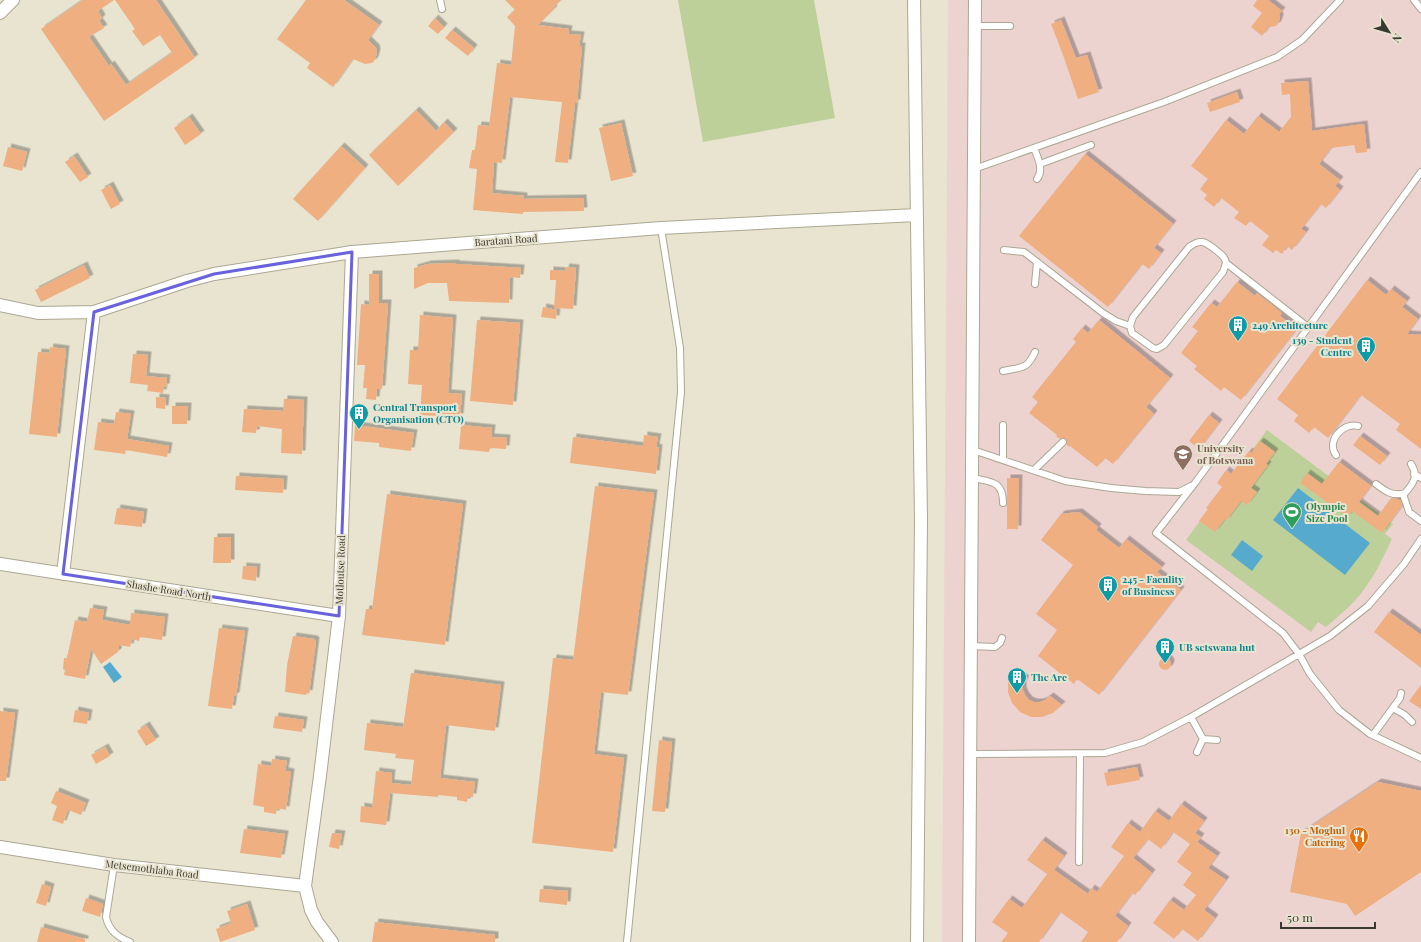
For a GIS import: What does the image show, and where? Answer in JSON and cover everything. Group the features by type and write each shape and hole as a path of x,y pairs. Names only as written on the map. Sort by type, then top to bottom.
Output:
{"street":[{"path":"0,13 13,0"},
{"path":"914,0 921,520 917,942"},
{"path":"970,942 975,0"},
{"name":"Baratani Road","path":"0,306 38,313 94,312 187,281 214,274 352,252 661,228 916,215"},
{"name":"Motloutse Road","path":"305,886 339,616 352,252"},
{"path":"63,574 94,312"},
{"name":"Shashe Road North","path":"0,564 339,616"},
{"name":"Metsemothlaba Road","path":"0,847 114,865 305,886"},
{"path":"305,886 311,910 317,922 332,942"}],"lane":[{"path":"440,0 442,8"},
{"path":"974,169 1164,102 1277,57 1302,40 1340,0"},
{"path":"1414,0 1421,9"},
{"path":"975,26 1010,26"},
{"path":"1040,164 1091,145"},
{"path":"1034,148 1040,164 1040,174 1037,179"},
{"path":"1421,172 1195,483 1156,533 1283,633 1299,654 1310,674 1339,710 1373,735 1421,758"},
{"path":"627,942 681,392 680,348 661,228"},
{"path":"1198,242 1207,242 1224,256 1226,263 1223,272 1164,345 1157,349 1148,346 1132,333 1130,326 1133,317 1189,246 1198,242"},
{"path":"1004,250 1024,252 1103,313 1116,321 1130,326"},
{"path":"1035,284 1037,262"},
{"path":"1226,263 1308,326"},
{"path":"1004,370 1026,366 1032,360 1035,352"},
{"path":"1004,425 1004,460"},
{"path":"1336,454 1333,451 1333,441 1342,429 1351,425 1358,426"},
{"path":"1034,470 1063,442"},
{"path":"973,450 1066,481 1111,488 1179,492 1195,483"},
{"path":"1376,484 1391,494 1406,493 1414,482 1414,474 1410,464"},
{"path":"1414,474 1421,478"},
{"path":"972,478 996,484 1001,488 1003,493 1003,502"},
{"path":"1403,494 1409,512 1421,521"},
{"path":"971,754 1105,753 1143,742 1191,717 1330,636 1368,606 1404,564 1421,540"},
{"path":"971,646 996,647 1002,638"},
{"path":"1373,735 1400,698 1401,693"},
{"path":"1393,708 1405,715 1412,722"},
{"path":"1191,717 1203,739"},
{"path":"1203,739 1217,740"},
{"path":"1197,752 1203,739"},
{"path":"1079,862 1080,826 1077,793 1080,754"},
{"path":"1073,826 1080,826"},
{"path":"114,865 106,917 111,930 130,942"}],"highlighted area":[{"path":"352,252 339,616 63,574 94,312 214,274"}],"shaded area":[{"name":"University of Botswana","path":"948,0 1421,0 1421,942 942,942"}],"green space":[{"path":"678,0 814,0 835,118 703,142"},
{"name":"Olympic Size Pool","path":"1267,430 1393,524 1385,534 1392,539 1383,558 1357,599 1326,627 1318,622 1311,632 1186,540"}],"water":[{"path":"1298,488 1370,543 1345,575 1273,520"},
{"path":"1242,540 1263,556 1252,571 1231,555"},
{"path":"110,662 122,677 114,683 103,667"}],"building":[{"path":"83,0 114,0 98,11 102,18 99,21 104,28 89,37 109,66 111,64 126,85 172,53 160,35 143,46 132,31 135,29 115,0 156,0 195,58 104,121 41,29"},
{"path":"306,0 344,0 379,25 368,40 376,48 377,52 375,60 372,63 365,64 353,59 333,87 307,68 310,63 277,39"},
{"path":"505,0 561,0 538,25 569,29 568,34 581,35 579,46 582,46 577,103 575,103 568,163 555,162 562,102 510,97 502,163 494,162 492,193 524,196 524,199 583,198 584,211 523,212 523,214 473,210 477,169 469,168 472,150 475,150 478,125 489,126 497,63 511,65 515,26 507,17 515,10"},
{"path":"1257,0 1268,0 1282,11 1279,14 1280,18 1278,24 1276,26 1269,27 1262,36 1251,27 1262,13 1253,6"},
{"path":"435,18 444,27 438,34 428,26"},
{"path":"1061,20 1076,58 1087,55 1099,92 1078,99 1051,24"},
{"path":"452,30 474,48 468,56 445,38"},
{"path":"1308,81 1312,131 1364,124 1367,152 1356,153 1354,145 1331,148 1319,164 1340,180 1335,186 1340,190 1326,208 1321,204 1301,229 1306,232 1292,250 1287,246 1282,254 1276,250 1273,253 1262,245 1269,236 1250,221 1246,226 1234,218 1239,212 1221,198 1214,207 1204,199 1207,195 1200,189 1208,179 1191,166 1226,120 1244,134 1258,116 1279,132 1291,117 1290,94 1282,95 1281,83"},
{"path":"1237,92 1240,102 1210,112 1207,103"},
{"path":"416,110 436,131 444,122 454,132 398,186 369,155"},
{"path":"189,117 201,134 185,145 174,128"},
{"path":"621,123 633,176 611,181 599,128"},
{"path":"341,146 365,168 318,221 293,199"},
{"path":"8,147 27,152 22,171 3,166"},
{"path":"1085,154 1173,224 1154,248 1161,253 1149,269 1142,264 1108,307 1019,236"},
{"path":"74,156 88,177 80,182 65,162"},
{"path":"110,185 120,204 111,209 101,190"},
{"path":"456,263 521,268 520,278 510,277 509,303 449,301 447,283 428,283 414,289 414,268 428,264"},
{"path":"84,265 90,278 41,302 35,290"},
{"path":"566,267 576,268 573,309 554,308 556,280 550,280 550,270 565,271"},
{"path":"369,274 379,274 379,303 388,303 382,389 377,389 376,400 366,399 367,388 363,388 365,365 357,365 361,304 369,305"},
{"name":"139 - Student Centre","path":"1367,280 1386,295 1391,289 1407,301 1402,307 1418,319 1407,334 1421,335 1421,449 1396,430 1400,424 1361,395 1328,438 1314,427 1309,433 1294,421 1298,415 1277,399"},
{"name":"249 Architecture","path":"1237,282 1255,296 1257,293 1282,313 1280,316 1297,329 1241,400 1224,387 1221,391 1194,369 1197,366 1181,353 1198,331 1192,327 1211,303 1217,307"},
{"path":"543,307 557,310 556,319 541,317"},
{"path":"420,315 453,318 448,393 462,394 460,417 420,415 422,385 408,384 410,350 418,350"},
{"path":"477,320 520,323 513,405 470,401"},
{"path":"1099,320 1170,378 1146,407 1154,414 1113,464 1105,458 1097,467 1070,446 1069,447 1066,439 1060,439 1029,413 1038,402 1032,397 1076,342 1073,339 1082,328 1088,333"},
{"path":"50,347 66,349 57,437 29,434 38,352 49,353"},
{"path":"133,354 148,355 146,376 167,378 166,387 164,387 163,393 147,391 148,385 130,383"},
{"path":"156,397 166,398 165,409 156,408"},
{"path":"284,399 304,400 302,454 281,453 282,429 257,426 256,433 242,432 244,409 283,411"},
{"path":"172,406 188,406 187,424 172,424"},
{"path":"116,412 131,414 127,439 169,446 167,457 126,450 125,454 94,450 98,422 114,424"},
{"path":"1209,415 1219,423 1199,449 1189,441"},
{"path":"355,425 414,433 411,451 379,447 379,443 354,441"},
{"path":"461,425 492,428 491,437 507,438 506,449 490,448 489,452 459,449"},
{"path":"644,435 658,437 656,447 659,448 656,474 570,463 573,437 643,446"},
{"path":"1360,436 1387,456 1380,465 1353,445"},
{"path":"1260,441 1275,452 1266,464 1268,465 1251,488 1257,492 1247,505 1241,501 1226,521 1225,519 1215,532 1199,521 1208,509 1206,508 1222,487 1217,483 1226,470 1231,474 1249,451 1251,453"},
{"path":"1339,462 1371,486 1359,502 1378,516 1391,498 1401,501 1402,506 1382,533 1352,511 1348,517 1300,483 1307,473 1322,484"},
{"path":"236,476 284,479 283,493 235,490"},
{"path":"1007,478 1019,478 1018,529 1007,529"},
{"path":"595,486 654,493 628,695 601,692 594,754 624,758 613,852 532,843 553,658 573,660"},
{"path":"387,494 463,504 445,645 362,635 366,609 372,609"},
{"path":"117,508 144,512 142,527 114,524"},
{"name":"245 - Faculity of Business","path":"1079,512 1098,527 1096,530 1119,548 1126,539 1162,567 1157,572 1181,590 1099,695 1077,679 1074,684 1038,656 1057,630 1036,614 1073,565 1041,540 1061,514"},
{"path":"214,537 231,537 231,563 213,563"},
{"path":"243,566 257,567 256,581 242,579"},
{"path":"90,608 104,610 102,620 130,625 131,613 165,617 162,640 140,637 139,641 132,639 130,647 119,645 118,652 101,664 91,649 85,679 64,675 64,658 67,658 75,620 87,622"},
{"path":"1389,612 1421,635 1421,668 1374,632"},
{"path":"219,628 245,631 236,696 234,696 232,709 208,706"},
{"path":"293,636 314,639 316,641 309,694 307,693 306,695 285,692 287,665"},
{"name":"UB setswana hut","path":"1165,658 1169,660 1171,664 1169,668 1165,670 1161,668 1159,664 1161,660"},
{"name":"The Arc","path":"1013,670 1026,679 1023,684 1023,690 1029,700 1040,702 1050,696 1062,705 1053,713 1042,717 1031,717 1020,712 1012,703 1008,692 1008,681"},
{"path":"411,673 501,685 495,731 446,725 440,778 475,782 473,797 468,797 467,802 457,800 457,797 390,793 386,825 360,822 361,806 372,808 376,771 392,773 391,783 411,785 414,760 395,758 396,754 364,750 367,723 403,727"},
{"path":"1421,685 1421,709 1409,701"},
{"path":"75,710 89,713 87,724 73,722"},
{"path":"0,711 15,713 6,781 0,781"},
{"path":"275,716 304,720 302,732 273,728"},
{"path":"146,725 156,740 146,746 137,731"},
{"path":"659,740 672,742 665,812 652,811"},
{"path":"105,747 110,756 96,764 91,755"},
{"path":"272,759 287,761 285,771 291,772 286,810 277,808 276,814 264,812 264,807 253,805 258,764 271,766"},
{"path":"1137,767 1140,780 1107,786 1104,773"},
{"name":"130 - Moghul Catering","path":"1378,782 1421,791 1421,872 1355,916 1347,904 1290,892 1301,833"},
{"path":"56,791 86,803 81,815 68,810 63,824 52,820 57,806 51,803"},
{"path":"1181,804 1204,821 1195,833 1201,837 1197,842 1217,856 1208,868 1226,880 1204,910 1215,918 1198,941 1182,929 1174,939 1153,923 1170,900 1184,910 1196,895 1183,885 1192,873 1177,862 1190,844 1173,832 1161,849 1148,839 1133,858 1152,873 1135,895 1132,893 1115,916 1128,926 1117,942 1081,942 1088,932 1060,912 1039,942 1001,942 1008,933 992,922 1009,899 1022,908 1047,874 1027,860 1042,840 1064,856 1054,870 1088,894 1091,888 1097,892 1124,856 1111,847 1128,823 1140,832 1155,811 1169,821"},
{"path":"244,829 285,834 281,858 240,853"},
{"path":"332,833 342,834 339,849 329,847"},
{"path":"42,884 51,887 46,906 36,903"},
{"path":"540,889 568,891 567,905 539,902"},
{"path":"86,898 103,904 100,917 82,911"},
{"path":"247,904 255,930 220,942 216,929 231,923 227,911"},
{"path":"375,922 495,935 495,942 372,942"},
{"path":"41,927 85,939 85,942 37,942"}],"place":[{"name":"249 Architecture","path":"1238,342"},
{"name":"139 - Student Centre","path":"1366,363"},
{"name":"Central Transport Organisation (CTO)","path":"359,430"},
{"name":"University of Botswana","path":"1183,471"},
{"name":"Olympic Size Pool","path":"1292,529"},
{"name":"245 - Faculity of Business","path":"1108,602"},
{"name":"UB setswana hut","path":"1165,664"},
{"name":"The Arc","path":"1017,694"},
{"name":"130 - Moghul Catering","path":"1359,853"}]}
